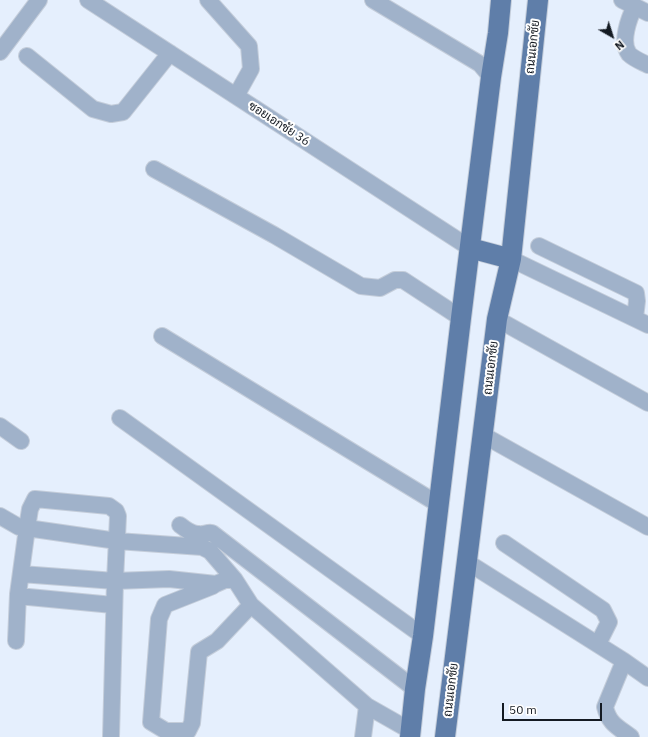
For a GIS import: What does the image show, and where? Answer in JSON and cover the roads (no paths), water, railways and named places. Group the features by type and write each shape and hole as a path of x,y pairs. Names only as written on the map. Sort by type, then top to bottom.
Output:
{"main road":[{"path":"410,734 501,0"},
{"name":"ถนนเอกชัย","path":"445,737 497,319 511,259 538,0"},
{"path":"470,248 511,259"}],"street":[{"path":"0,52 39,0"},
{"name":"ซอยเอกชัย 36","path":"88,0 470,248"},
{"path":"208,0 249,46 251,69 236,96"},
{"path":"373,0 480,64 491,77"},
{"path":"635,6 630,16 625,39 626,48 635,59 648,66"},
{"path":"27,56 93,109 111,114 123,112 170,53"},
{"path":"154,169 274,235 361,286 380,288 395,280 403,280 461,318"},
{"path":"539,246 636,293 641,322"},
{"path":"511,259 641,322"},
{"path":"497,319 648,403"},
{"path":"162,336 438,504"},
{"path":"120,418 423,636"},
{"path":"0,426 21,441"},
{"path":"483,435 648,527"},
{"path":"16,641 23,527 35,499 109,506 116,511 118,516 113,605 111,737"},
{"path":"0,516 23,527 117,541 202,547 210,551 235,580 251,606 366,706 410,734"},
{"path":"180,525 193,533 212,533 415,689"},
{"path":"504,543 603,610 609,622 598,644"},
{"path":"467,562 598,644 648,678"},
{"path":"21,574 115,581 169,580 216,584"},
{"path":"235,580 225,580 165,605 159,618 151,722 166,731 188,731 192,723 199,652 216,641 251,606"},
{"path":"18,596 113,605"},
{"path":"624,661 605,707 611,722 631,737"},
{"path":"363,737 366,706"}]}
